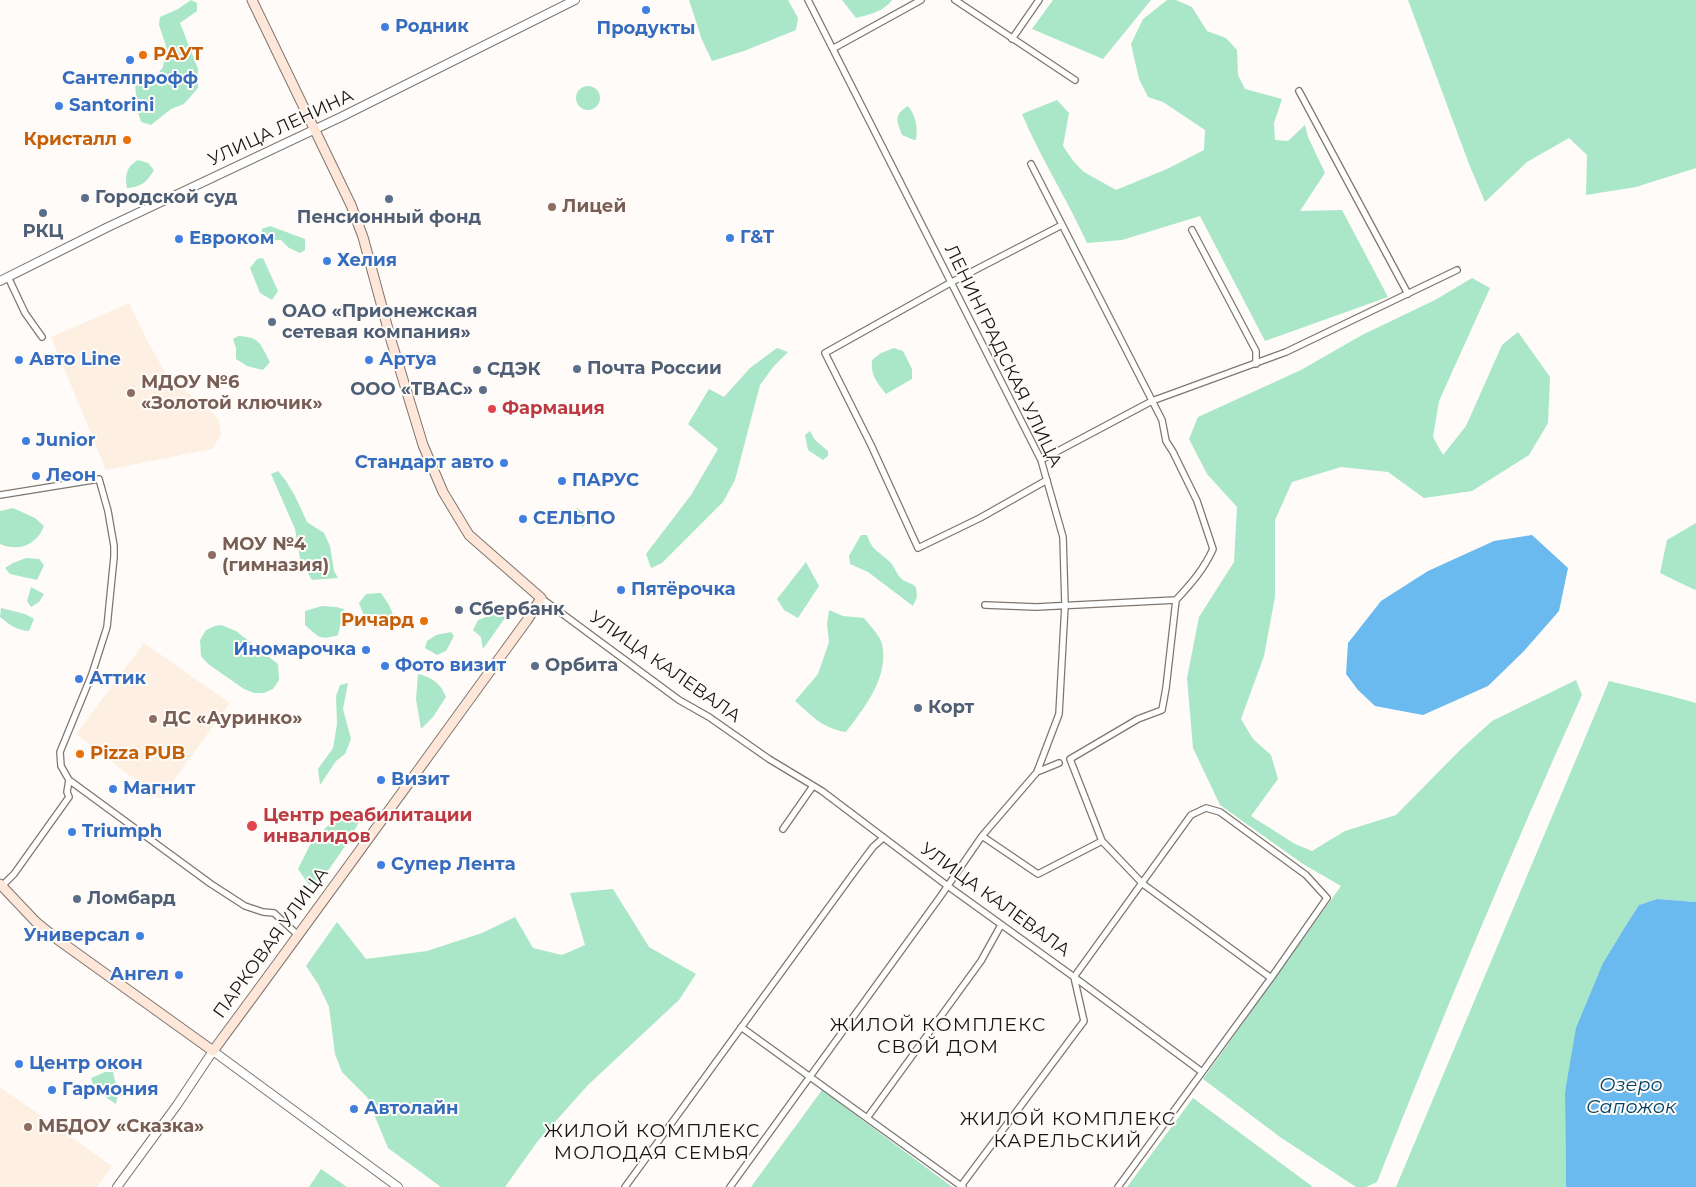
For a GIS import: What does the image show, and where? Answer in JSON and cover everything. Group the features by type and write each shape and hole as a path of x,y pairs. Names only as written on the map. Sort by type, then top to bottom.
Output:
{"main road":[{"name":"УЛИЦА КАЛЕВАЛА","path":"252,0 351,205 363,238 419,435 439,484 459,521 469,535 541,598"},
{"name":"ПАРКОВАЯ УЛИЦА","path":"212,1051 298,936 528,619 541,598"},
{"path":"1,886 36,922 57,939 212,1051"}],"street":[{"name":"УЛИЦА ЛЕНИНА","path":"0,281 106,228 342,117 575,0"},
{"name":"ЛЕНИНГРАДСКАЯ УЛИЦА","path":"730,1187 948,886 982,836 1037,772 1059,714 1065,606 1063,537 1041,460 950,283 834,48 808,0"},
{"path":"834,48 921,0"},
{"path":"955,0 1075,80"},
{"path":"1012,39 1039,0"},
{"path":"1299,91 1408,294"},
{"path":"1032,164 1162,420 1166,441 1197,501 1213,549 1193,583 1176,600 1162,710 1138,718 1070,759 1102,841 1143,884 1271,978"},
{"path":"1047,480 980,518 918,548 871,445 825,352 950,283 1062,225"},
{"path":"1192,230 1256,351 1256,364"},
{"path":"1041,460 1152,401 1286,352 1457,270"},
{"path":"8,277 25,313 42,337"},
{"path":"0,495 99,479 108,511 114,546 111,593 100,651 60,752 61,766 69,780 218,888 254,910 274,913 298,936"},
{"name":"УЛИЦА КАЛЕВАЛА","path":"541,598 679,700 709,717 769,759 813,786 1202,1072"},
{"path":"985,605 1036,607 1176,600"},
{"path":"1037,772 1058,763"},
{"path":"1,886 14,874 69,797 67,788 69,780"},
{"path":"783,829 813,786"},
{"path":"741,1026 962,1186 1084,1021 1074,977 1191,815 1206,808 1220,812 1306,875 1327,898 1271,978 1118,1187"},
{"path":"982,836 1038,874 1102,841"},
{"path":"625,1187 873,847 883,838"},
{"path":"867,1118 981,960 1001,925"},
{"path":"212,1051 398,1187"},
{"name":"ПАРКОВАЯ УЛИЦА","path":"117,1187 177,1104 212,1051"}],"shaded area":[{"name":"МДОУ №6 «Золотой ключик»","path":"129,303 169,379 207,407 219,420 221,435 212,449 106,470 51,337"},
{"name":"ДС «Ауринко»","path":"144,643 230,703 160,799 76,734"},
{"name":"МБДОУ «Сказка»","path":"0,1087 112,1166 97,1187 0,1187"}],"green space":[{"path":"191,0 197,3 197,11 180,23 198,69 198,88 184,104 171,109 151,125 141,122 137,108 135,82 156,76 163,67 166,46 159,25 160,17 178,9"},
{"path":"689,0 788,0 798,18 796,30 744,51 712,61 702,40"},
{"path":"842,0 892,0 881,10 856,18"},
{"path":"1053,0 1151,0 1103,59 1032,29"},
{"path":"1167,0 1176,0 1192,7 1207,31 1226,38 1237,50 1238,75 1245,89 1282,99 1274,123 1275,140 1288,141 1305,125 1308,137 1325,173 1300,211 1342,210 1388,297 1265,341 1200,216 1122,240 1087,243 1022,114 1057,100 1069,113 1063,146 1084,172 1116,190 1167,169 1204,150 1205,130 1163,102 1148,97 1139,79 1131,44 1143,19"},
{"path":"1408,0 1696,0 1696,168 1636,187 1586,195 1587,155 1569,138 1527,162 1485,202"},
{"path":"588,86 593,87 599,93 599,103 593,109 588,110 583,109 577,103 576,98 577,93 583,87"},
{"path":"908,106 916,122 916,140 902,135 898,122 898,115"},
{"path":"138,160 148,163 154,170 143,183 127,188 127,172"},
{"path":"270,226 305,239 305,250 300,253 289,248 281,240 270,240 261,236 262,229"},
{"path":"263,258 278,291 272,300 260,293 250,268 257,259"},
{"path":"1472,278 1490,288 1439,401 1433,437 1443,455 1466,426 1502,345 1518,332 1550,377 1548,423 1529,455 1472,491 1424,498 1388,472 1341,467 1292,482 1275,520 1275,597 1264,656 1241,719 1253,739 1271,755 1278,779 1251,816 1295,844 1312,851 1345,831 1396,815 1459,751 1492,721 1576,680 1582,695 1477,937 1377,1182 1366,1187 1356,1187 1280,1137 1203,1079 1341,886 1303,864 1220,805 1193,748 1187,678 1199,617 1234,562 1237,507 1207,474 1189,439 1198,417 1301,370 1362,335 1435,300"},
{"path":"238,336 256,340 262,346 270,362 263,370 247,366 236,359 236,348 233,339"},
{"path":"777,348 788,352 774,366 760,385 735,480 723,502 662,563 651,568 646,554 691,495 718,449 688,424 709,389 724,397 750,368"},
{"path":"894,348 903,351 912,369 912,379 886,394 873,374 872,360 881,353"},
{"path":"810,431 815,440 828,451 828,456 823,460 808,450 805,435"},
{"path":"278,471 295,496 307,522 324,533 330,546 334,571 338,578 312,580 300,559 295,529 271,474"},
{"path":"13,508 35,518 44,526 37,538 20,547 0,544 0,511"},
{"path":"577,508 590,518 583,527 570,518"},
{"path":"1696,523 1695,590 1660,573 1667,540"},
{"path":"861,535 867,535 873,547 891,563 901,578 916,587 917,597 913,606 868,572 850,564 849,556"},
{"path":"26,558 39,559 44,565 37,580 10,574 5,568"},
{"path":"806,562 819,586 798,618 784,610 777,599"},
{"path":"31,587 44,594 39,602 31,607 27,601"},
{"path":"381,593 395,619 385,627 366,621 359,603 366,594"},
{"path":"322,606 344,609 338,635 323,638 305,625 305,611"},
{"path":"1,608 25,614 34,619 29,631 13,627 0,617"},
{"path":"829,610 843,616 864,618 877,634 882,644 882,668 879,680 868,702 846,732 830,728 795,701 818,674 829,642 827,624"},
{"path":"501,614 505,618 483,649 481,637 473,630 478,620 491,615"},
{"path":"221,625 236,631 278,664 279,680 273,689 264,693 254,693 244,689 208,664 201,656 200,640 206,630"},
{"path":"451,632 454,636 446,651 437,655 425,648 427,641 436,635"},
{"path":"418,674 428,677 435,682 446,697 433,717 421,729 416,699"},
{"path":"1609,681 1696,703 1696,902 1657,899 1639,905 1603,963 1565,1091 1566,1187 1396,1187"},
{"path":"348,683 343,709 351,739 345,754 336,761 320,785 318,769 333,748 337,724 336,696 340,685"},
{"path":"353,809 360,820 348,842 323,878 309,885 298,869 312,841 338,816"},
{"path":"613,889 649,947 696,974 679,1000 588,1085 537,1142 505,1187 441,1187 388,1148 367,1097 342,1072 335,1054 329,1007 318,984 306,966 337,922 366,959 427,951 482,933 515,917 533,948 562,955 585,945 570,893"},
{"path":"105,1072 113,1072 118,1094 116,1104 95,1090 91,1078"},
{"path":"822,1090 951,1186 952,1187 751,1187"},
{"path":"1193,1098 1313,1187 1127,1187"},
{"path":"321,1169 347,1187 309,1187"}],"water":[{"path":"1532,535 1568,568 1559,611 1524,651 1488,686 1423,715 1375,706 1358,690 1346,674 1348,643 1381,601 1428,571 1494,541"},
{"name":"Озеро Сапожок","path":"1657,899 1696,902 1696,1187 1566,1187 1565,1092 1576,1028 1603,963 1625,927 1639,905"}],"place":[{"name":"Продукты","path":"646,10"},
{"name":"Родник","path":"385,27"},
{"name":"РАУТ","path":"143,55"},
{"name":"Сантелпрофф","path":"130,60"},
{"name":"Santorini","path":"59,106"},
{"name":"Кристалл","path":"127,140"},
{"name":"Городской суд","path":"85,198"},
{"name":"Пенсионный фонд","path":"389,199"},
{"name":"Лицей","path":"552,207"},
{"name":"РКЦ","path":"43,213"},
{"name":"Г&Т","path":"730,238"},
{"name":"Евроком","path":"179,239"},
{"name":"Хелия","path":"327,261"},
{"name":"ОАО «Прионежская сетевая компания»","path":"272,322"},
{"name":"Авто Line","path":"19,360"},
{"name":"Артуа","path":"369,360"},
{"name":"Почта России","path":"577,369"},
{"name":"СДЭК","path":"477,370"},
{"name":"ООО «ТВАС»","path":"483,390"},
{"name":"МДОУ №6 «Золотой ключик»","path":"131,393"},
{"name":"Фармация","path":"492,409"},
{"name":"Junior","path":"26,441"},
{"name":"Стандарт авто","path":"504,463"},
{"name":"Леон","path":"36,476"},
{"name":"ПАРУС","path":"562,481"},
{"name":"СЕЛЬПО","path":"523,519"},
{"name":"МОУ №4 (гимназия)","path":"212,555"},
{"name":"Пятёрочка","path":"621,590"},
{"name":"Сбербанк","path":"459,610"},
{"name":"Ричард","path":"424,621"},
{"name":"Иномарочка","path":"366,650"},
{"name":"Фото визит","path":"385,666"},
{"name":"Орбита","path":"535,666"},
{"name":"Аттик","path":"79,679"},
{"name":"Корт","path":"918,708"},
{"name":"ДС «Ауринко»","path":"153,719"},
{"name":"Pizza PUB","path":"80,754"},
{"name":"Визит","path":"381,780"},
{"name":"Магнит","path":"113,789"},
{"name":"Центр реабилитации инвалидов","path":"252,826"},
{"name":"Triumph","path":"72,832"},
{"name":"Супер Лента","path":"381,865"},
{"name":"Ломбард","path":"77,899"},
{"name":"Универсал","path":"140,936"},
{"name":"Ангел","path":"179,975"},
{"name":"Центр окон","path":"19,1064"},
{"name":"Гармония","path":"52,1090"},
{"name":"Автолайн","path":"354,1109"},
{"name":"МБДОУ «Сказка»","path":"28,1127"}],"district":[{"name":"ЖИЛОЙ КОМПЛЕКС СВОЙ ДОМ","path":"938,1036"},
{"name":"ЖИЛОЙ КОМПЛЕКС КАРЕЛЬСКИЙ","path":"1068,1130"},
{"name":"ЖИЛОЙ КОМПЛЕКС МОЛОДАЯ СЕМЬЯ","path":"652,1142"}]}
